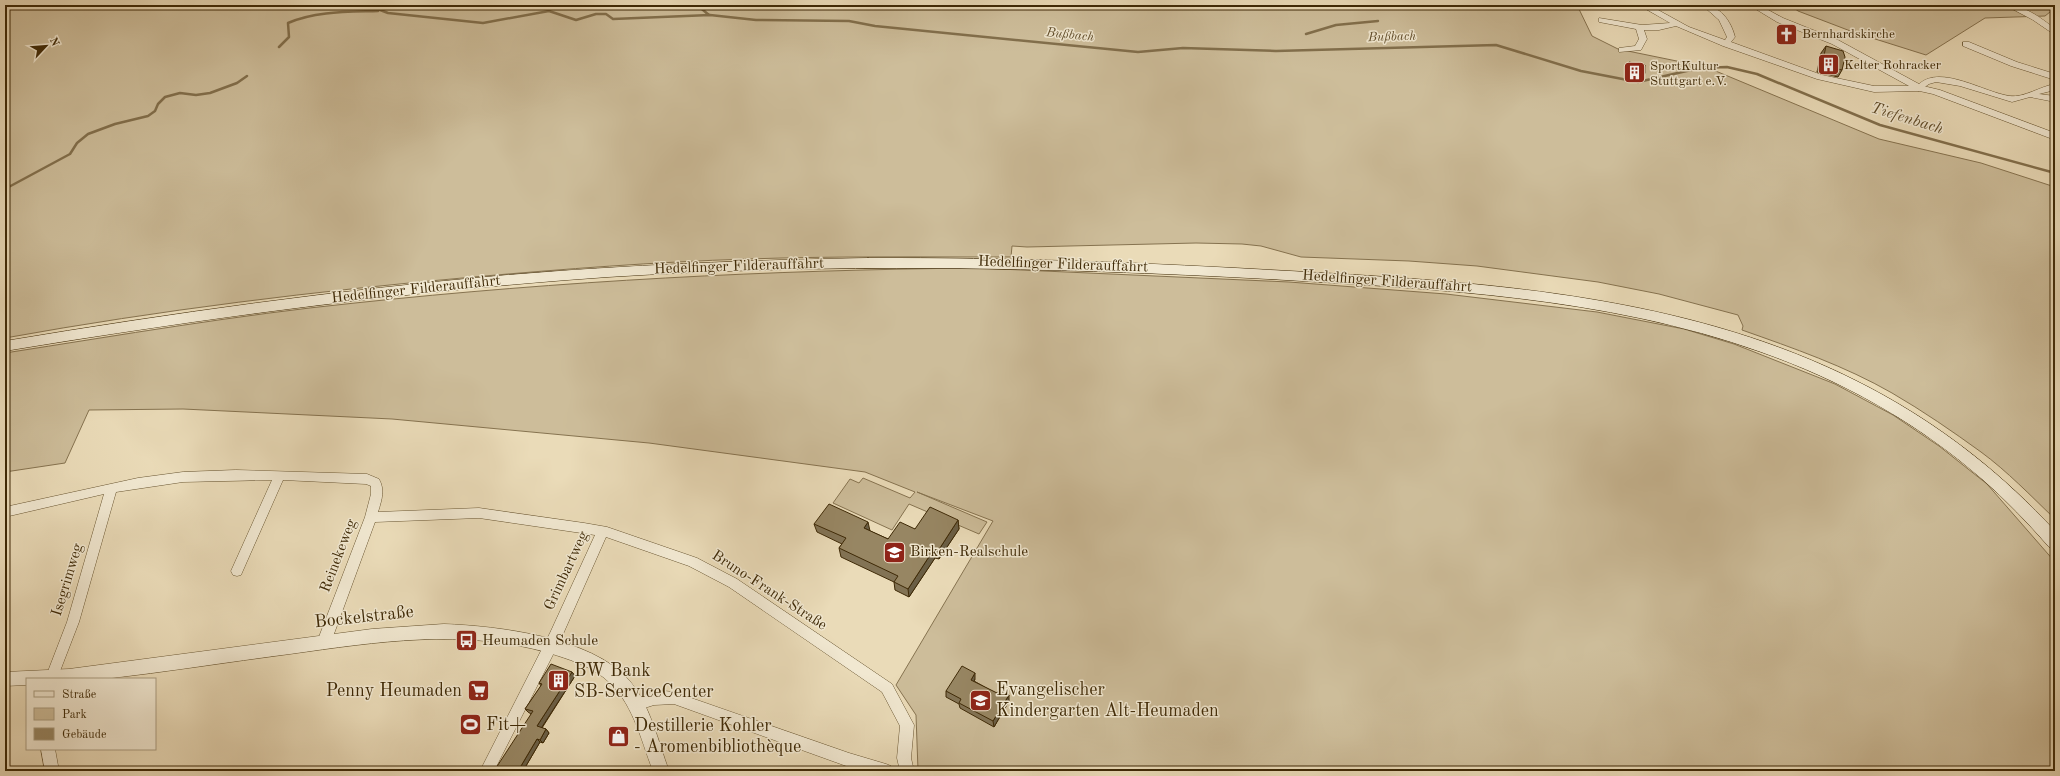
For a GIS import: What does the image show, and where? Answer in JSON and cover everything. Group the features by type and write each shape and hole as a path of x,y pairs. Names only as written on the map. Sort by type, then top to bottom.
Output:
{"main road":[{"name":"Hedelfinger Filderauffahrt","path":"5,346 193,316 362,294 536,278 749,266 870,263 1076,264 1357,279 1490,288 1595,303 1681,322 1767,348 1836,377 1896,408 1957,449 2016,499 2055,542"}],"street":[{"path":"1643,5 1675,24 1726,44 1820,77 1874,89 1919,88 1936,92 2055,137"},
{"path":"1706,5 1720,14 1728,24 1731,37 1726,44"},
{"path":"1753,5 1780,20 1835,42 1859,54 1919,88"},
{"path":"2009,5 2036,18 2055,33"},
{"path":"1602,20 1662,28 1675,24"},
{"path":"1622,50 1638,48 1642,38 1639,26"},
{"path":"1966,44 2014,64 2055,78"},
{"path":"1848,58 1859,54"},
{"path":"1919,88 1921,84 1926,82 1947,80 2005,98 2020,98 2055,87"},
{"path":"2029,95 2055,99"},
{"path":"5,512 158,480 211,476 279,476 237,571"},
{"name":"Reinekeweg","path":"279,476 367,479 375,482 378,486 371,517 324,642"},
{"name":"Isegrimweg","path":"51,678 73,622 112,489"},
{"name":"Bruno-Frank-Straße","path":"371,517 479,513 603,531 693,562 733,583 887,688 907,724 904,758 907,771"},
{"name":"Grimbartweg","path":"487,771 550,646 603,531"},
{"name":"Bockelstraße","path":"51,678 69,678 324,642 422,631 483,634 550,646 580,655 598,664 612,674 620,682 635,705 661,771"},
{"name":"Bockelstraße","path":"5,679 26,679"},
{"path":"635,705 649,699 664,697 674,698 849,760 886,771"},
{"path":"48,750 52,771"}],"green space":[{"path":"5,5 1577,5 1592,36 1618,49 1706,67 1879,139 1981,163 2055,187 2055,519 1991,459 1926,414 1892,393 1856,374 1742,330 1743,326 1738,315 1659,294 1598,282 1477,266 1409,261 1301,257 1261,246 1242,244 1196,243 1027,247 1012,246 1011,257 879,257 713,260 507,274 414,282 238,302 5,338"},
{"path":"1790,5 2055,5 2055,8 2045,16 1985,18 1926,55 1853,32 1798,11"},
{"path":"977,268 1289,282 1446,294 1597,312 1684,329 1734,344 1835,384 1893,415 1939,446 1987,484 2055,562 2055,771 918,770 916,715 896,685 993,521 917,492 987,522 979,534 909,504 892,530 833,503 850,479 859,483 863,478 910,498 915,492 865,472 649,443 392,419 183,409 89,410 65,463 5,472 5,353 267,313 432,295 587,283 743,274"}],"building":[{"path":"1826,46 1843,51 1845,57 1842,70 1822,65"},
{"path":"1629,62 1645,65 1645,73 1629,70"},
{"name":"Birken-Realschule","path":"829,504 868,522 864,528 888,539 900,522 915,529 930,507 958,520 938,551 934,549 908,589 894,582 898,576 839,548 846,538 814,524"},
{"path":"551,664 572,672 537,726 546,729 540,740 537,739 518,771 494,771 533,711 525,709 542,684 539,683"},
{"name":"Evangelischer Kindergarten Alt-Heumaden","path":"962,666 975,673 971,680 997,693 999,690 1009,695 993,721 959,703 961,699 946,691"}],"waterway":[{"name":"Bußbach","path":"367,5 388,13 483,23 549,11 576,20 596,14 606,14 613,19 710,15 756,20 849,21 875,26 1138,52 1183,48 1276,51 1496,45 1581,71 1638,82 1700,68 1727,67 1757,74 1880,125 2055,173"},
{"path":"697,5 709,15"},
{"name":"Bußbach","path":"279,47 289,37 288,23 321,14 378,11"},
{"path":"1306,34 1336,25 1378,21"},
{"name":"Bußbach","path":"5,189 70,154 77,143 88,134 115,124 148,116 155,111 158,104 165,97 180,93 196,95 210,93 237,83 247,76"}],"place":[{"name":"Bernhardskirche","path":"1787,34"},
{"name":"Kelter Rohracker","path":"1829,65"},
{"name":"SportKultur Stuttgart e.V.","path":"1635,73"},
{"name":"Birken-Realschule","path":"894,552"},
{"name":"Heumaden Schule","path":"467,641"},
{"name":"BW Bank SB-ServiceCenter","path":"558,681"},
{"name":"Penny Heumaden","path":"478,691"},
{"name":"Evangelischer Kindergarten Alt-Heumaden","path":"980,700"},
{"name":"Fit+","path":"471,725"},
{"name":"Destillerie Kohler - Aromenbibliothèque","path":"618,736"}],"water label":[{"name":"Tiefenbach","path":"1907,119"}]}
